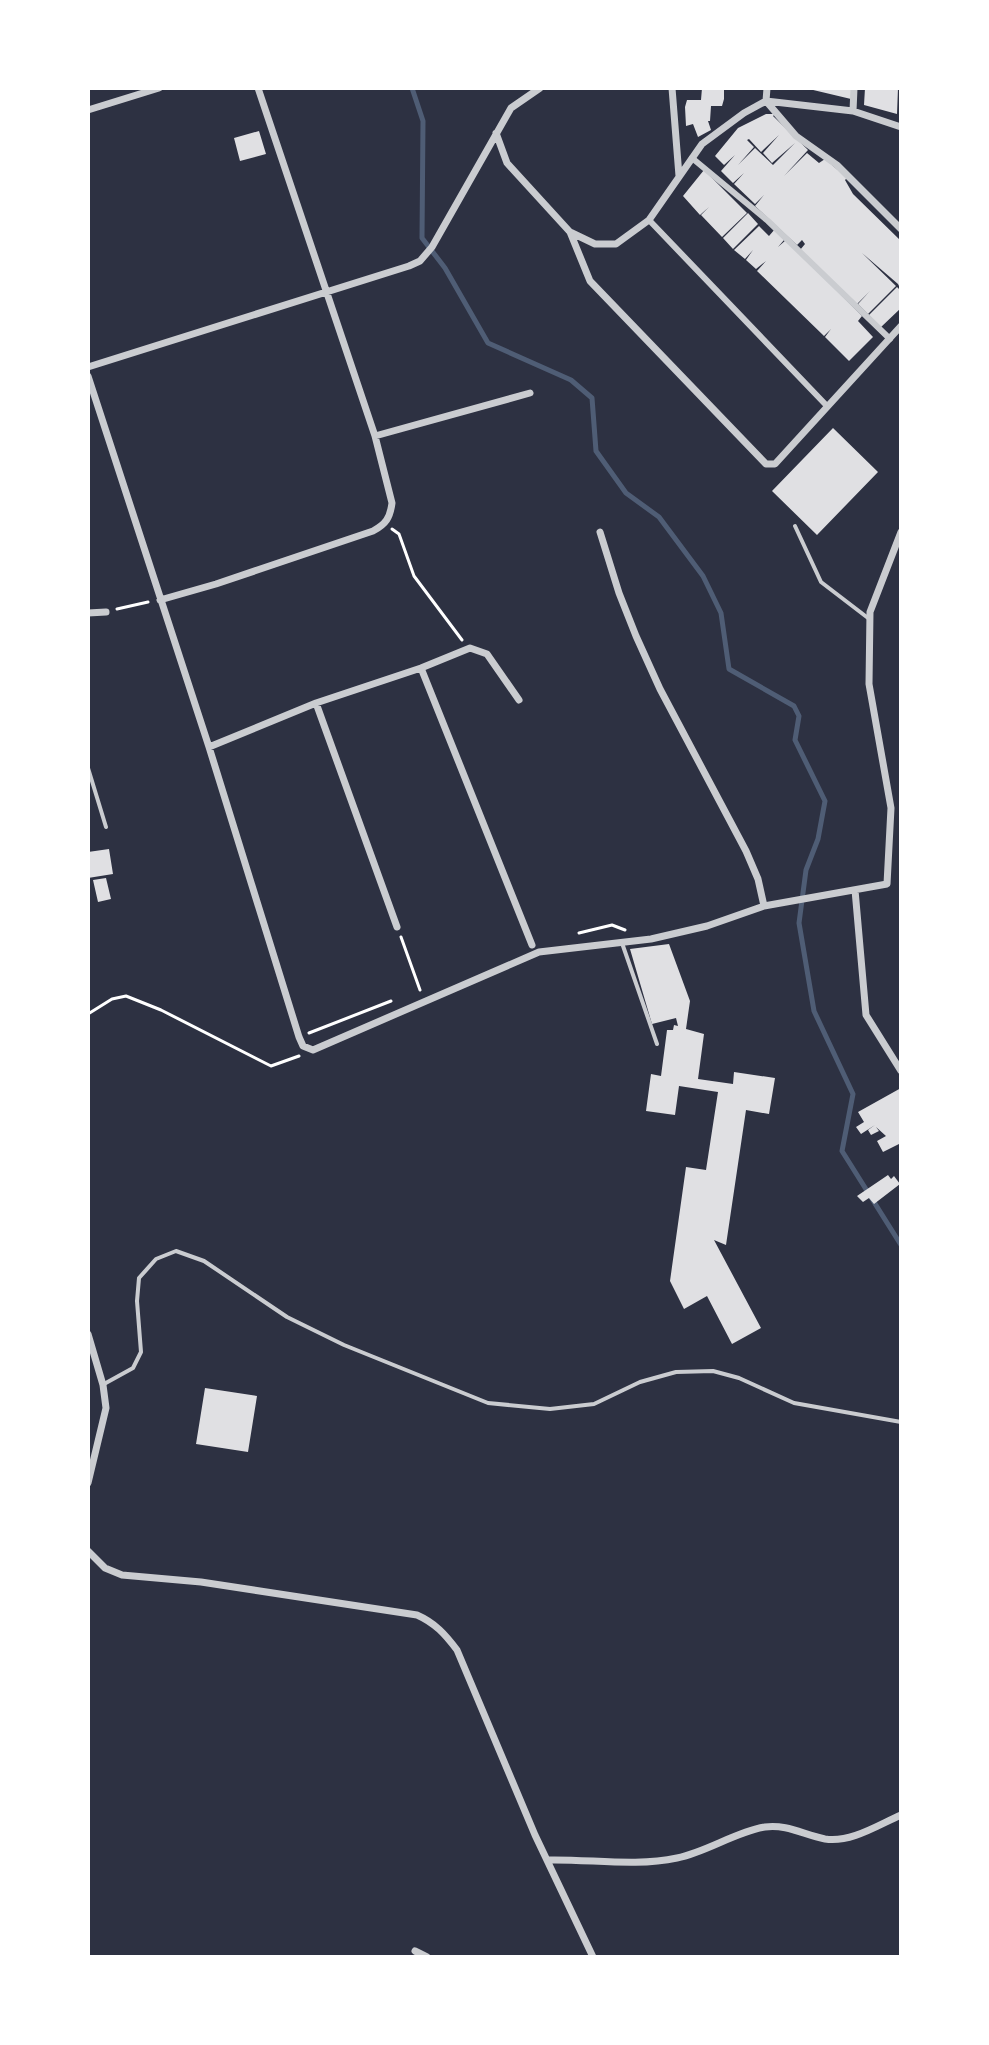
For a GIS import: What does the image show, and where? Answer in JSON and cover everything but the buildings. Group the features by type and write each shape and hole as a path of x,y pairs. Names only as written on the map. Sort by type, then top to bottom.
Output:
{"street":[{"path":"88,110 159,88"},
{"path":"160,600 276,564 385,525 391,514 392,503 375,436 258,88"},
{"path":"88,367 328,294 420,261 432,247 511,108 540,88"},
{"path":"672,88 679,176"},
{"path":"767,88 766,101 796,136 837,165 901,229"},
{"path":"853,111 854,88"},
{"path":"570,232 595,244 616,244 649,220 702,144 766,101 853,111 901,127"},
{"path":"496,133 507,163 570,232 590,281 762,462 775,464 901,326"},
{"path":"692,158 768,221 890,339"},
{"path":"649,220 827,406"},
{"path":"88,376 209,747 299,1037 303,1046 313,1050 539,952 651,939 707,926 764,906 887,884 891,808 869,684 870,612 901,532"},
{"path":"375,436 530,393"},
{"path":"600,532 636,636 660,689 746,851 758,879 764,906"},
{"path":"88,613 106,612"},
{"path":"209,747 316,703 470,648 487,654 519,700"},
{"path":"421,668 532,945"},
{"path":"316,703 397,927"},
{"path":"855,890 866,1015 901,1071"},
{"path":"88,1334 103,1385 106,1408 88,1483"},
{"path":"88,1551 105,1568 122,1575 263,1591 417,1615 444,1632 457,1650 593,1957"},
{"path":"548,1860 589,1859 633,1863 679,1858 764,1827 787,1827 828,1840 872,1830 901,1815"},
{"path":"415,1951 427,1957"}],"lane":[{"path":"795,526 821,582 870,620"},
{"path":"88,768 106,827"},
{"path":"621,941 657,1044"},
{"path":"103,1385 133,1368 141,1352 139,1278 156,1259 176,1251 204,1261 287,1317 315,1331 488,1403 550,1409 594,1404 640,1382 676,1372 713,1371 739,1378 794,1403 901,1422"}],"path":[{"path":"385,525 399,534 414,576 455,633 470,648"},
{"path":"106,612 160,600"},
{"path":"397,927 420,990"},
{"path":"88,1014 112,999 126,996 161,1010 271,1066 313,1050"}],"waterway":[{"path":"412,88 423,121 422,238 445,268 488,343 571,380 592,398 596,451 626,493 659,517 703,576 721,613 729,669 794,706 799,716 795,740 825,801 818,839 806,870 799,923 814,1011 853,1094 842,1151 901,1245"}]}
